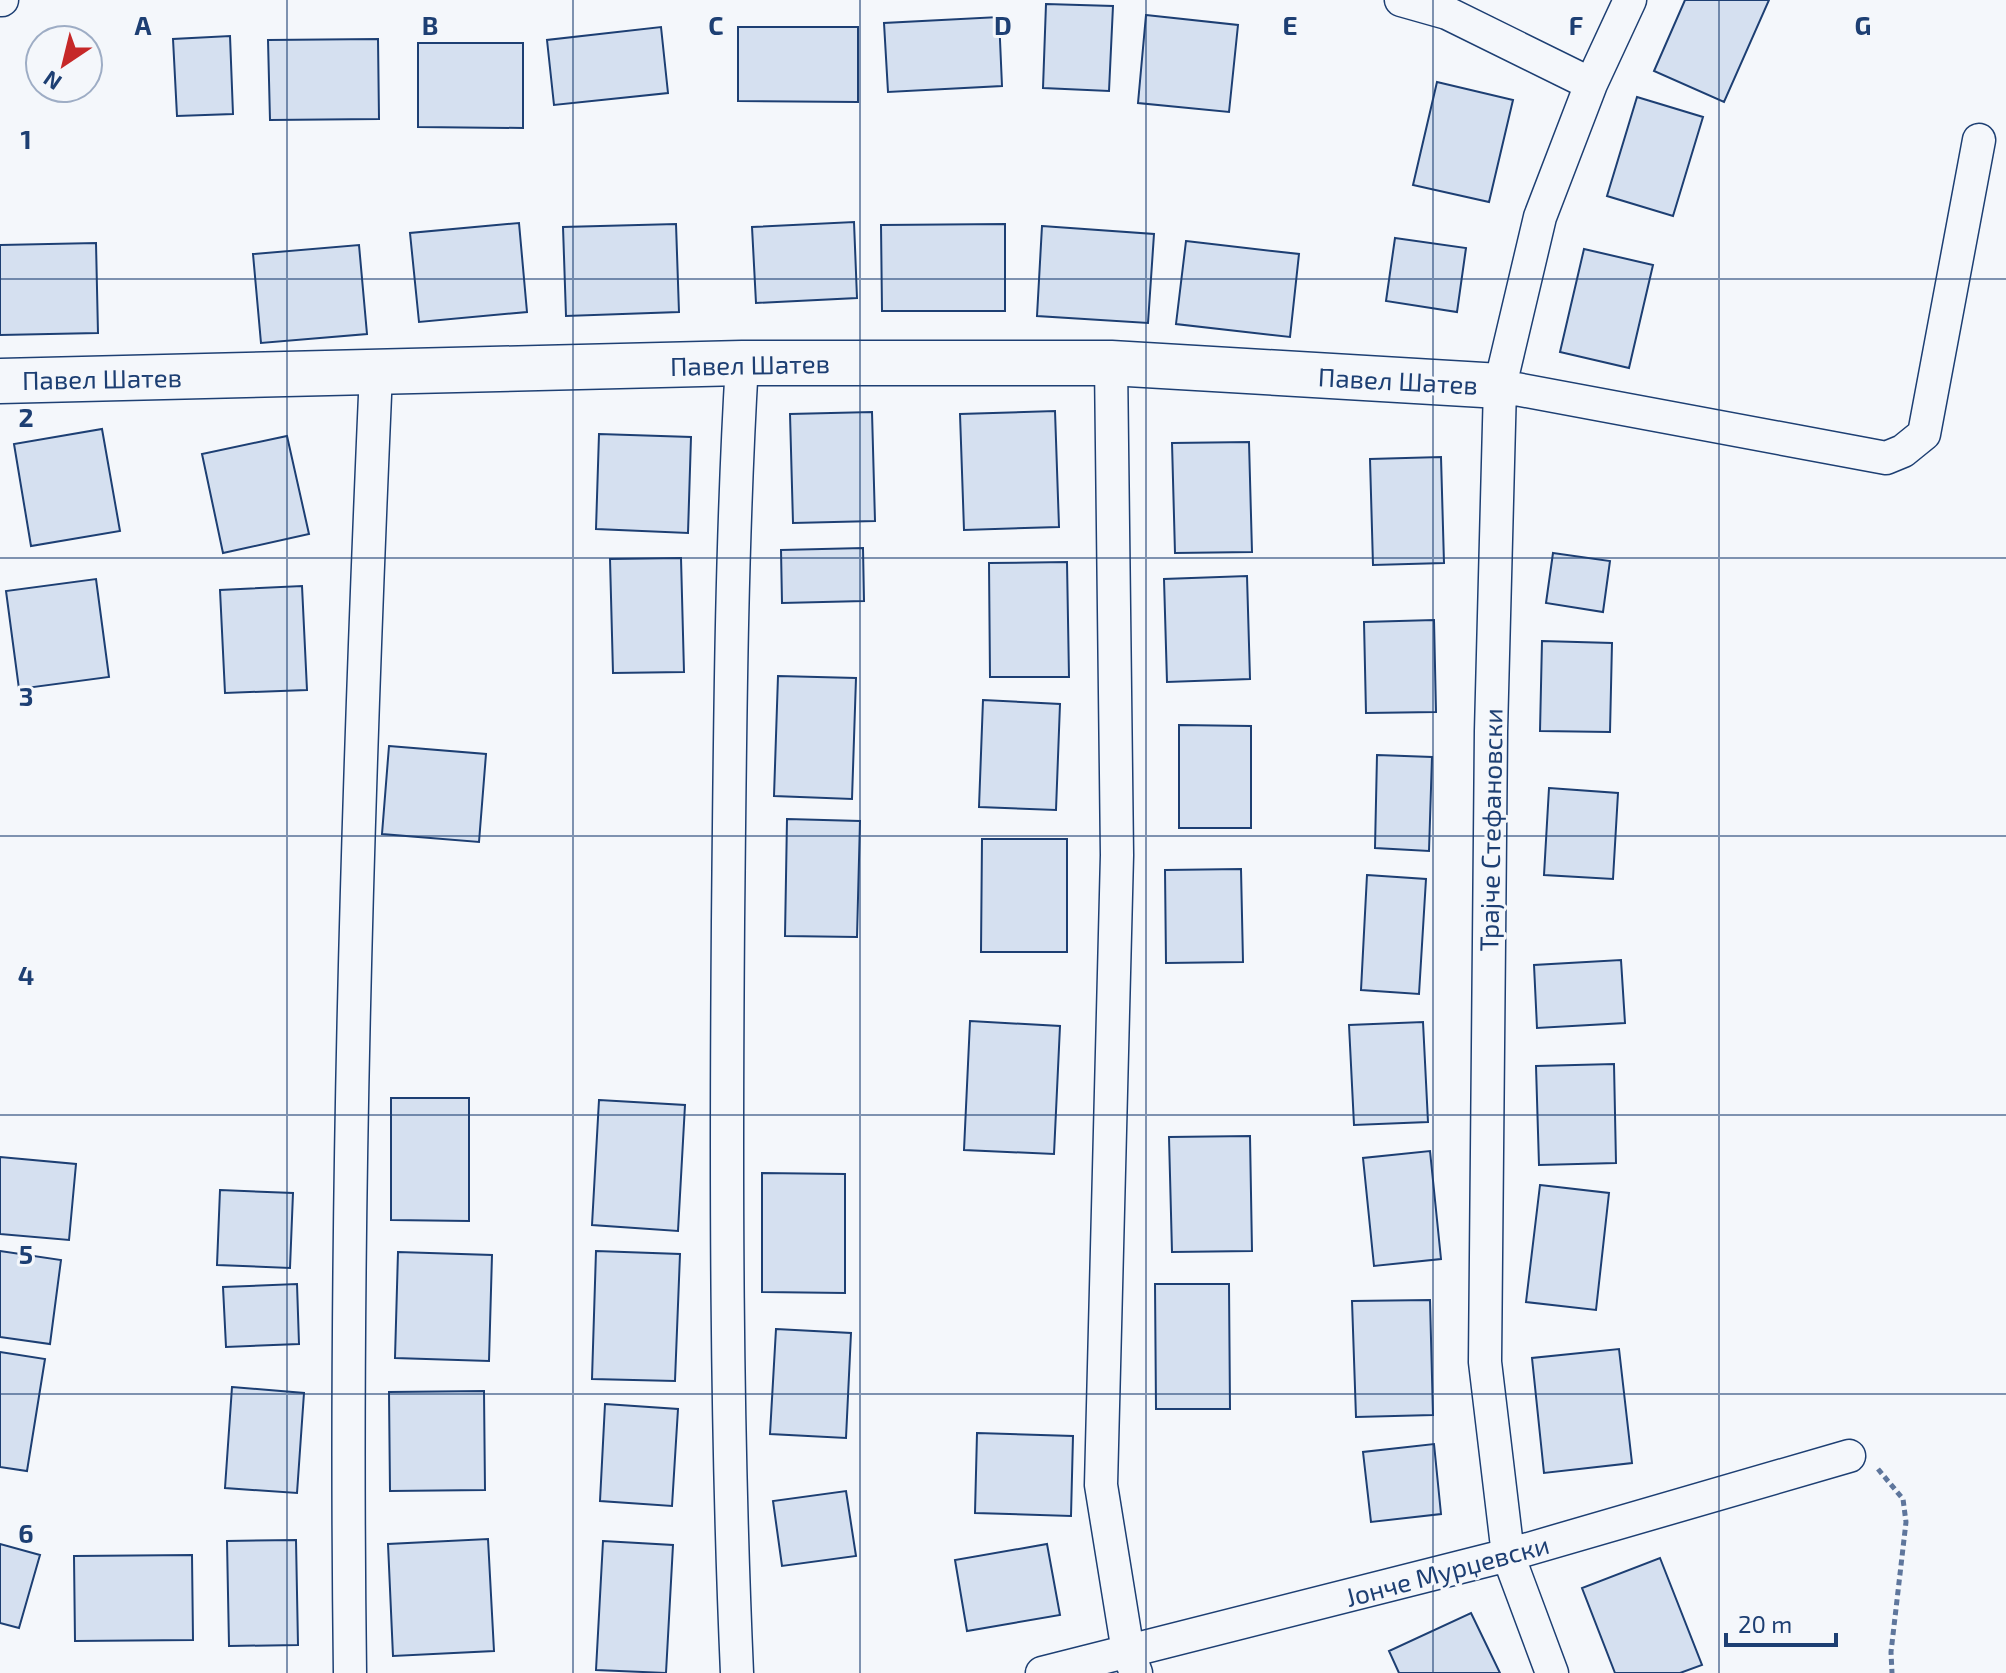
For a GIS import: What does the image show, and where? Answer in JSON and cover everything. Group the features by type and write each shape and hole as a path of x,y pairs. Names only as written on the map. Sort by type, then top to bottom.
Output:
{"street":[{"path":"1401,0 1447,13 1591,84"},
{"name":"Трајче Стефановски","path":"1552,1673 1508,1555 1485,1362 1491,731 1500,386 1540,217 1591,84 1630,0"},
{"path":"1500,386 1886,458 1903,451 1924,434 1979,140"},
{"path":"737,1673 727,1274 728,980 733,509 742,363"},
{"name":"Павел Шатев","path":"0,381 742,363 1111,363 1500,386"},
{"path":"1111,363 1117,855 1101,1485 1132,1662"},
{"path":"350,1673 347,1273 364,648 376,372"},
{"name":"Јонче Мурџевски","path":"1042,1673 1132,1662 1849,1456"}],"path":[{"path":"1849,1456 1874,1465 1893,1482 1903,1499 1906,1522 1891,1652 1892,1673"}],"building":[{"path":"1685,0 1769,0 1724,102 1654,71"},
{"path":"1046,4 1113,6 1109,91 1043,88"},
{"path":"1146,15 1238,25 1229,112 1138,103"},
{"path":"999,17 1002,86 888,92 884,23"},
{"path":"661,27 668,93 554,105 547,40"},
{"path":"738,27 858,27 858,102 738,101"},
{"path":"230,36 233,114 177,116 173,39"},
{"path":"378,39 379,119 270,120 268,40"},
{"path":"418,43 523,43 523,128 418,127"},
{"path":"1437,82 1513,100 1489,202 1413,185"},
{"path":"1637,97 1703,117 1673,216 1607,196"},
{"path":"854,222 857,298 756,303 752,227"},
{"path":"519,223 527,312 419,322 410,233"},
{"path":"676,224 679,312 566,316 563,227"},
{"path":"1005,224 1005,311 882,311 881,225"},
{"path":"1042,226 1154,234 1148,323 1037,316"},
{"path":"1395,238 1466,248 1457,312 1386,301"},
{"path":"1186,241 1299,254 1290,337 1176,324"},
{"path":"96,243 98,333 0,335 0,245"},
{"path":"359,245 367,334 261,343 253,254"},
{"path":"1584,249 1653,265 1629,368 1560,352"},
{"path":"1055,411 1059,527 964,530 960,414"},
{"path":"872,412 875,521 793,523 790,414"},
{"path":"102,429 120,531 31,546 14,444"},
{"path":"599,434 691,437 688,533 596,529"},
{"path":"287,436 309,534 223,553 202,454"},
{"path":"1249,442 1252,552 1175,553 1172,443"},
{"path":"1441,457 1444,563 1373,565 1370,459"},
{"path":"863,548 864,601 782,603 781,550"},
{"path":"1553,553 1610,561 1603,612 1546,603"},
{"path":"681,558 684,672 613,673 610,559"},
{"path":"1067,562 1069,677 990,677 989,563"},
{"path":"1247,576 1250,679 1167,682 1164,579"},
{"path":"96,579 109,677 19,689 6,591"},
{"path":"302,586 307,690 225,693 220,590"},
{"path":"1434,620 1436,712 1366,713 1364,622"},
{"path":"1542,641 1612,643 1610,732 1540,731"},
{"path":"778,676 856,678 852,799 774,796"},
{"path":"983,700 1060,704 1056,810 979,807"},
{"path":"1179,725 1251,726 1251,828 1179,828"},
{"path":"389,746 486,754 479,842 382,834"},
{"path":"1377,755 1432,757 1429,851 1375,848"},
{"path":"1549,788 1618,793 1613,879 1544,875"},
{"path":"787,819 860,821 857,937 785,936"},
{"path":"982,839 1067,839 1067,952 981,952"},
{"path":"1241,869 1243,962 1166,963 1165,870"},
{"path":"1367,875 1426,879 1419,994 1361,990"},
{"path":"1621,960 1625,1023 1537,1028 1534,965"},
{"path":"970,1021 1060,1026 1054,1154 964,1150"},
{"path":"1423,1022 1428,1122 1354,1125 1349,1025"},
{"path":"1614,1064 1616,1163 1539,1165 1536,1066"},
{"path":"391,1098 469,1098 469,1221 391,1220"},
{"path":"599,1100 685,1105 678,1231 592,1225"},
{"path":"1250,1136 1252,1251 1172,1252 1169,1137"},
{"path":"1430,1151 1441,1259 1374,1266 1363,1158"},
{"path":"0,1157 76,1164 69,1240 0,1234"},
{"path":"762,1173 845,1174 845,1293 762,1292"},
{"path":"1540,1185 1609,1193 1596,1310 1526,1302"},
{"path":"220,1190 293,1193 290,1268 217,1265"},
{"path":"0,1251 61,1260 50,1344 0,1337"},
{"path":"596,1251 680,1254 675,1381 592,1379"},
{"path":"398,1252 492,1255 489,1361 395,1358"},
{"path":"297,1284 299,1344 226,1347 223,1287"},
{"path":"1155,1284 1229,1284 1230,1409 1156,1409"},
{"path":"1430,1300 1433,1415 1356,1417 1352,1301"},
{"path":"776,1329 851,1333 846,1438 770,1434"},
{"path":"1619,1349 1632,1463 1544,1473 1532,1358"},
{"path":"0,1352 45,1359 27,1471 0,1467"},
{"path":"232,1387 304,1393 297,1493 225,1488"},
{"path":"484,1391 485,1490 390,1491 389,1392"},
{"path":"605,1404 678,1409 672,1506 600,1501"},
{"path":"977,1433 1073,1436 1071,1516 975,1513"},
{"path":"1434,1444 1441,1514 1371,1522 1363,1452"},
{"path":"846,1491 856,1556 782,1566 773,1501"},
{"path":"488,1539 494,1651 393,1656 388,1544"},
{"path":"296,1540 298,1645 229,1646 227,1541"},
{"path":"603,1541 673,1545 666,1673 596,1670"},
{"path":"0,1544 40,1555 19,1628 0,1623"},
{"path":"1047,1544 1060,1615 967,1631 955,1560"},
{"path":"192,1555 193,1640 75,1641 74,1556"},
{"path":"1660,1558 1702,1665 1680,1673 1615,1673 1582,1588"},
{"path":"1471,1613 1500,1673 1399,1673 1389,1651"}]}
